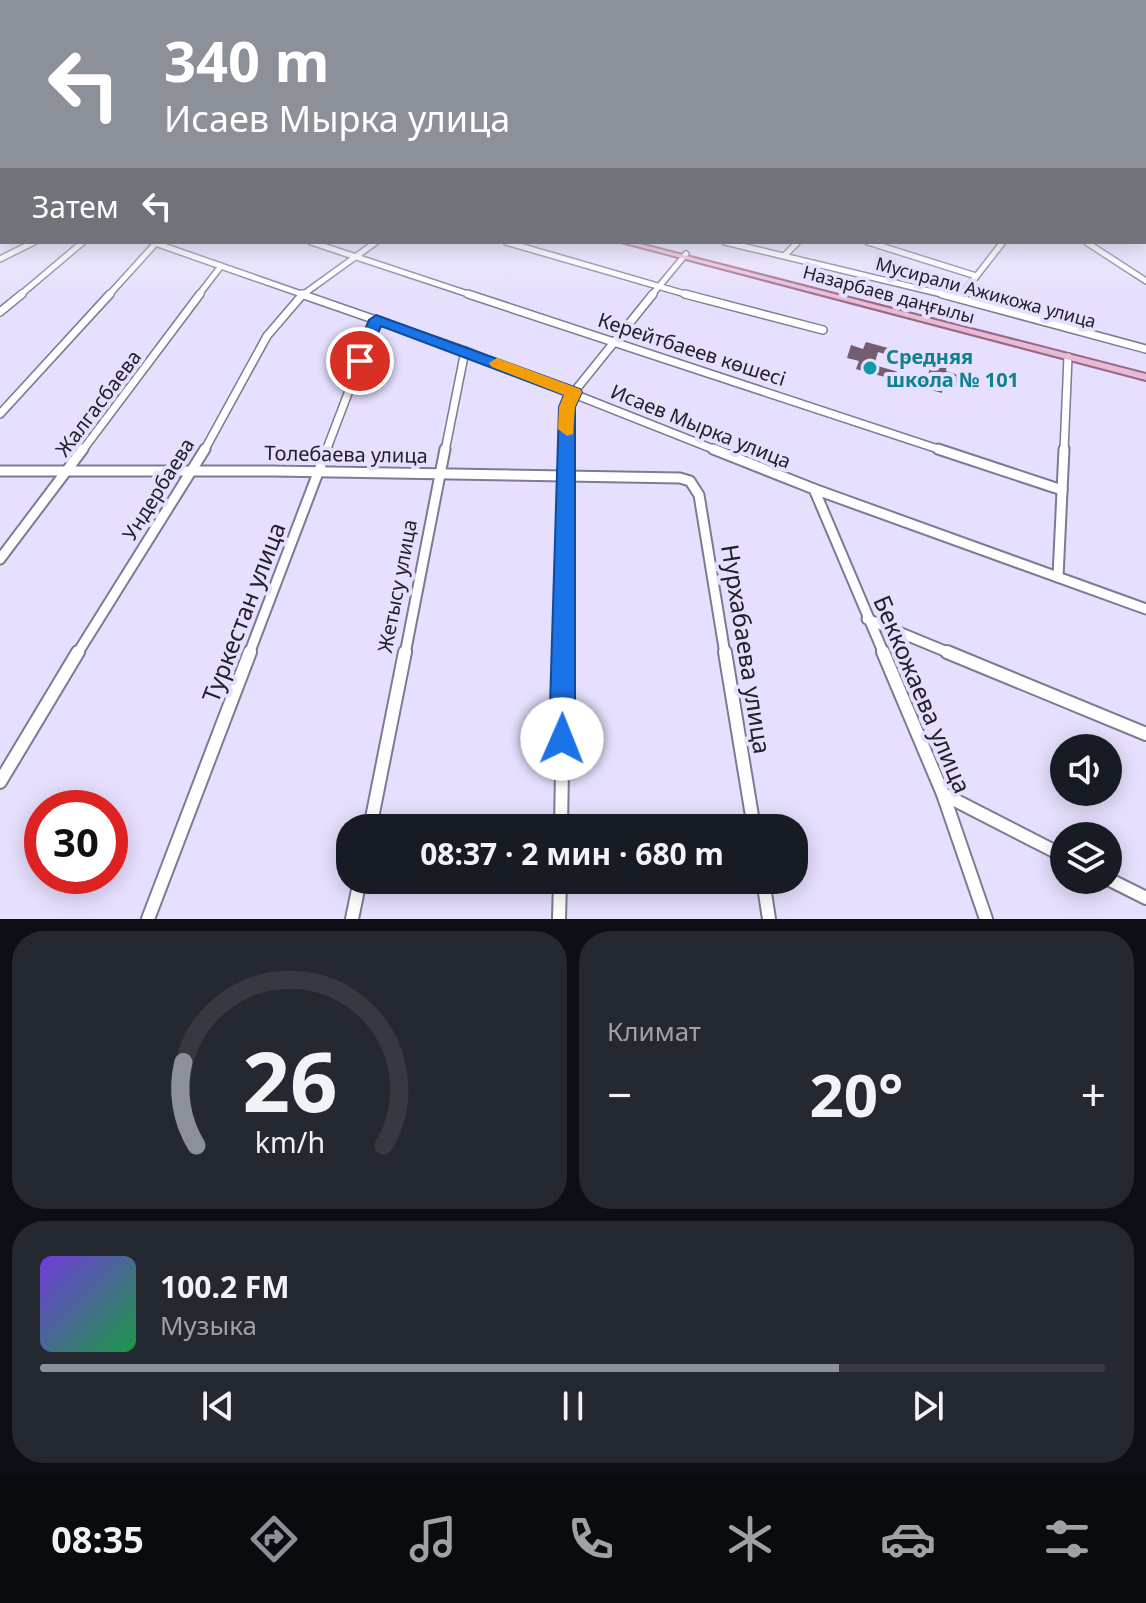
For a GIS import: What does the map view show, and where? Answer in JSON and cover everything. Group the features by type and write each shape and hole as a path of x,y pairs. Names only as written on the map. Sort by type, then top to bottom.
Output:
{"main road":[{"name":"Назарбаев даңғылы","path":"633,244 1146,375"},
{"name":"Назарбаев даңғылы","path":"646,244 1146,375"}],"street":[{"path":"0,259 30,244"},
{"path":"0,312 81,244"},
{"path":"0,414 153,244"},
{"name":"Исаев Мырка улица","path":"157,244 465,351 814,489 1146,609"},
{"name":"Керейтбаеев көшесі","path":"317,244 1062,490"},
{"name":"Ундербаева","path":"0,782 150,533 193,471 267,336 303,294 373,244"},
{"path":"513,244 823,330"},
{"name":"Мусирали Ажикожа улица","path":"734,244 959,298 1146,349"},
{"path":"785,255 796,244"},
{"path":"874,244 976,276"},
{"path":"959,298 1001,244"},
{"path":"1089,244 1146,281"},
{"path":"561,814 567,407 574,392 657,285 685,256"},
{"name":"Жалгасбаева","path":"0,559 221,266"},
{"name":"Туркестан улица","path":"148,919 376,320"},
{"name":"Жетысу улица","path":"373,814 465,351"},
{"path":"1058,577 1068,357"},
{"name":"Толебаева улица","path":"0,471 318,469 439,474 566,473 690,481"},
{"name":"Нурхабаева улица","path":"690,481 699,495 752,814"},
{"name":"Беккожаева улица","path":"814,489 943,794 986,919"},
{"path":"867,619 1146,734"},
{"path":"943,794 1050,849"},
{"path":"1122,886 1146,898"},
{"path":"352,919 357,894"},
{"path":"559,919 560,894"},
{"path":"765,894 769,919"}],"building":[{"name":"Средняя школа № 101","path":"866,342 947,364 946,371 958,375 956,388 943,385 942,393 856,369 859,361 847,358 851,345 863,349","holes":["878,352 930,367 927,380 874,365"]}],"slow traffic":[{"path":"497,363 574,392 567,407 567,429"}],"place":[{"name":"Средняя школа № 101","path":"870,368"}],"route":[{"path":"360,361 376,320 574,392 567,407 562,739"}]}
